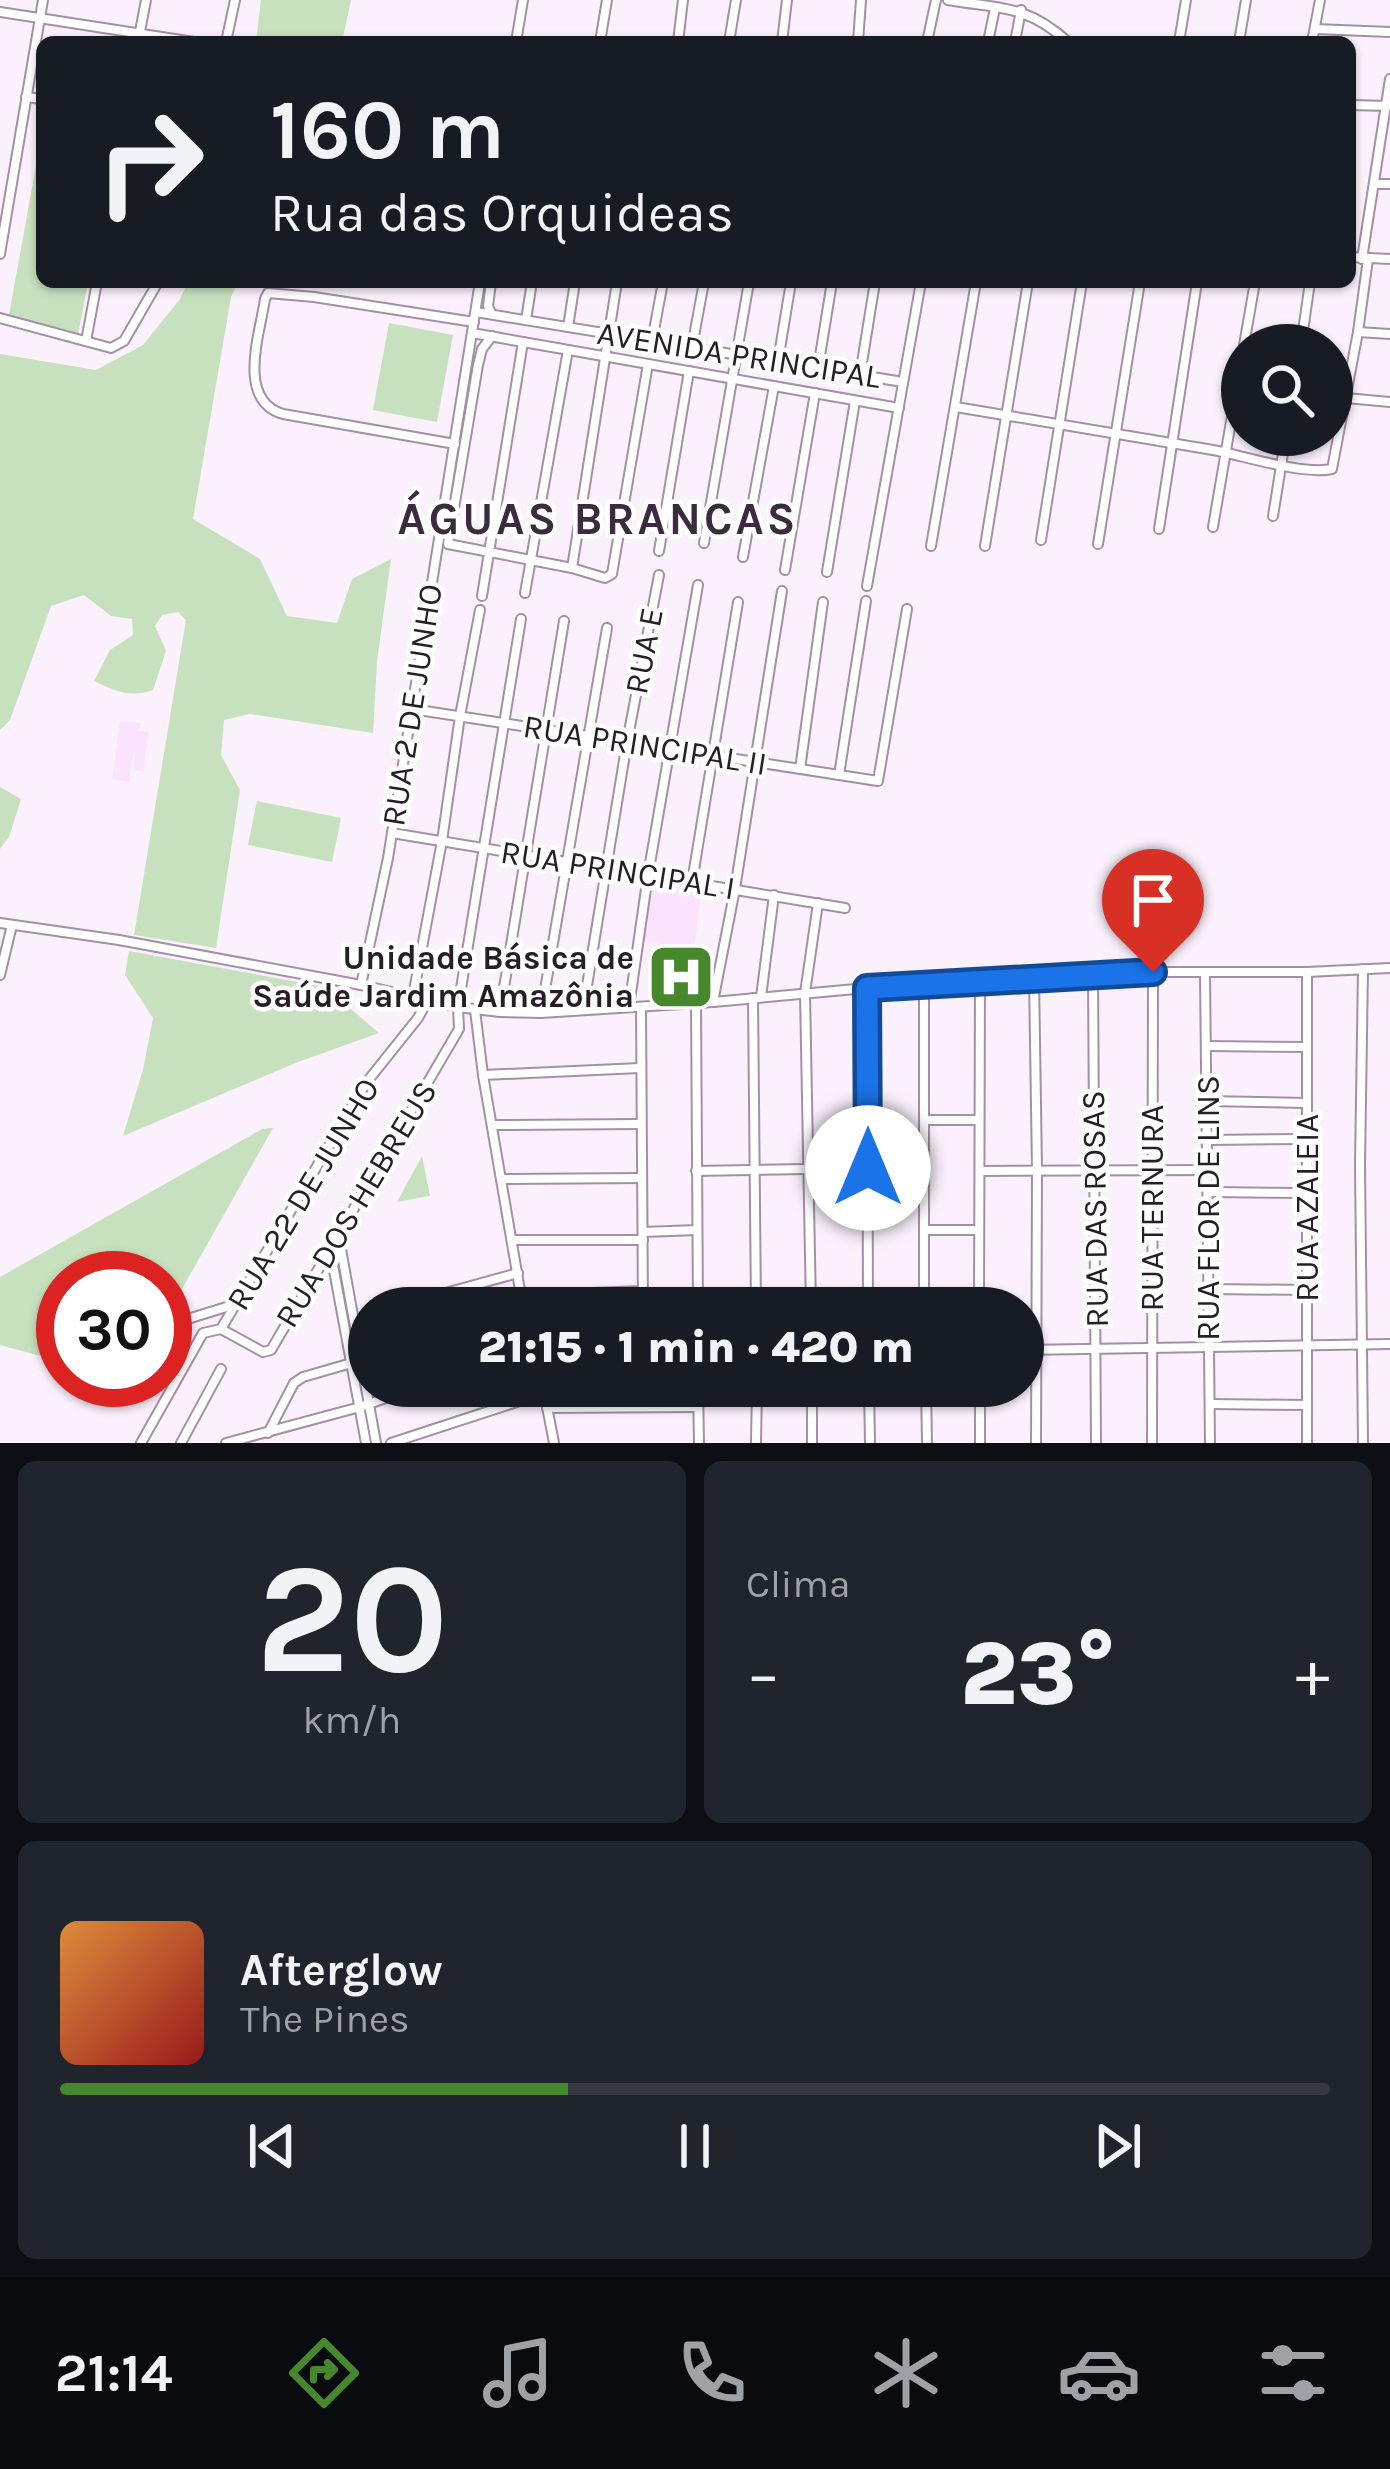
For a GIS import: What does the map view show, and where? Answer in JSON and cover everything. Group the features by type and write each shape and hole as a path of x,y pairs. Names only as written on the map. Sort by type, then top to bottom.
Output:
{"street":[{"path":"37,36 43,0"},
{"path":"139,36 146,0"},
{"path":"227,36 235,0"},
{"path":"517,36 523,0"},
{"path":"601,36 607,0"},
{"path":"678,36 683,0"},
{"path":"730,36 736,0"},
{"path":"783,36 788,0"},
{"path":"858,36 861,0"},
{"path":"928,36 936,0"},
{"path":"948,0 1021,10 1061,36"},
{"path":"1180,36 1186,0"},
{"path":"1240,36 1246,0"},
{"path":"1313,36 1320,0"},
{"path":"989,36 995,8"},
{"path":"1016,36 1021,10"},
{"path":"0,12 134,36"},
{"path":"1315,29 1390,32"},
{"path":"0,254 36,41"},
{"path":"1353,360 1390,79"},
{"path":"26,97 36,98"},
{"path":"1356,105 1388,106"},
{"path":"1373,184 1390,184"},
{"path":"1356,258 1390,260"},
{"path":"86,341 96,288"},
{"path":"0,318 111,348 124,341 155,288"},
{"name":"RUA 2 DE JUNHO","path":"361,985 392,833 479,288"},
{"path":"490,288 488,306 496,315 494,337 482,349 478,364 448,544 605,578 612,574 648,364"},
{"path":"526,320 531,288"},
{"path":"568,327 574,288"},
{"path":"572,568 616,288"},
{"path":"652,341 662,288"},
{"path":"692,347 703,288"},
{"path":"704,543 748,288"},
{"path":"778,361 790,288"},
{"path":"818,368 831,288"},
{"path":"860,375 874,288"},
{"path":"903,382 920,288"},
{"path":"931,546 975,288"},
{"path":"985,546 1027,288"},
{"path":"1042,540 1081,288"},
{"path":"1098,544 1139,288"},
{"path":"1159,529 1196,288"},
{"path":"1248,324 1254,288"},
{"path":"1303,324 1309,288"},
{"path":"454,444 267,408 256,388 254,369 266,295 314,297 474,322"},
{"name":"AVENIDA PRINCIPAL","path":"496,315 903,382 899,408 494,337 474,322 496,315"},
{"path":"1358,332 1390,334"},
{"path":"482,596 524,342"},
{"path":"525,593 568,350"},
{"path":"659,551 689,371"},
{"path":"743,557 773,386"},
{"path":"785,570 815,393"},
{"path":"1353,399 1390,402"},
{"path":"827,572 855,400"},
{"path":"956,407 1221,452"},
{"path":"867,586 899,408"},
{"path":"1213,526 1225,456"},
{"path":"1241,456 1323,471 1332,469 1335,456"},
{"path":"1273,516 1282,456"},
{"name":"RUA E","path":"583,1010 659,575"},
{"path":"629,1007 698,585"},
{"path":"713,1002 782,591"},
{"path":"839,775 866,601"},
{"path":"692,882 738,602"},
{"path":"800,769 823,602"},
{"name":"RUA PRINCIPAL II","path":"412,709 878,781 907,609"},
{"path":"413,996 479,610"},
{"name":"RUA DOS HEBREUS","path":"221,1329 263,1352 271,1350 459,1029 458,1007 482,848 521,619"},
{"path":"500,1012 564,621"},
{"path":"541,1012 608,628"},
{"name":"RUA PRINCIPAL I","path":"392,833 844,908"},
{"path":"756,1287 757,998 774,895"},
{"path":"811,1287 805,994 818,903"},
{"path":"0,923 118,940 500,1012 641,1007 1034,977 1390,968"},
{"path":"0,974 12,925"},
{"path":"1363,969 1363,1443"},
{"name":"RUA TERNURA","path":"1152,1443 1153,972"},
{"name":"RUA AZALEIA","path":"1307,972 1307,1443"},
{"name":"RUA FLOR DE LINS","path":"1205,973 1210,1443"},
{"name":"RUA DAS ROSAS","path":"1093,975 1096,1443"},
{"path":"1034,977 1036,1287"},
{"path":"979,1287 980,981"},
{"path":"924,985 924,1287"},
{"path":"867,988 868,1287"},
{"name":"RUA 22 DE JUNHO","path":"141,1443 203,1333 221,1329 366,1083 428,1000"},
{"path":"696,1003 698,1287"},
{"path":"641,1007 642,1287"},
{"path":"475,1010 520,1287"},
{"path":"1207,1046 1307,1047"},
{"path":"483,1075 640,1068"},
{"path":"1208,1101 1307,1103"},
{"path":"924,1120 980,1120"},
{"path":"492,1125 640,1124"},
{"path":"1208,1140 1305,1139"},
{"path":"696,1172 924,1167"},
{"path":"980,1171 1208,1170"},
{"path":"502,1179 642,1178"},
{"path":"1208,1192 1305,1193"},
{"path":"512,1240 697,1230"},
{"path":"925,1230 979,1230"},
{"path":"338,1236 351,1287"},
{"path":"329,1247 348,1314"},
{"path":"467,1287 518,1273"},
{"path":"1210,1289 1306,1290"},
{"path":"192,1318 236,1304"},
{"path":"1044,1349 1390,1344"},
{"path":"268,1432 294,1383 348,1364"},
{"path":"181,1443 221,1370"},
{"path":"1210,1404 1306,1405"},
{"path":"226,1443 357,1407"},
{"path":"364,1407 366,1443"},
{"path":"365,1407 376,1443"},
{"path":"391,1443 501,1407"},
{"path":"554,1443 547,1408 697,1407 698,1443"},
{"path":"756,1443 757,1407"},
{"path":"812,1407 812,1443"},
{"path":"869,1407 870,1443"},
{"path":"926,1407 927,1443"},
{"path":"980,1407 980,1443"},
{"path":"1036,1407 1036,1443"}],"shaded area":[{"path":"120,721 141,723 139,731 149,732 143,772 134,770 135,751 130,782 112,779"},
{"path":"654,882 702,889 694,949 643,941"}],"green space":[{"path":"261,0 351,0 343,36 257,36"},
{"path":"36,166 36,288 87,288 78,335 9,315"},
{"path":"185,288 235,288 193,519 260,559 287,616 337,623 352,579 391,559 373,733 250,714 224,720 221,755 240,790 216,948 134,935 186,620 178,612 162,615 155,626 166,651 153,690 130,693 94,681 110,650 133,635 132,619 111,616 84,595 51,606 10,720 0,730 0,354 96,370 143,345"},
{"path":"389,323 453,335 437,422 373,410"},
{"path":"0,787 21,799 9,837 0,849"},
{"path":"257,801 341,818 332,862 248,845"},
{"path":"129,951 325,987 379,1033 123,1136 153,1018 125,975"},
{"path":"273,1128 192,1271 192,1251 46,1251 262,1129"},
{"path":"422,1156 430,1196 397,1202"},
{"path":"36,1257 36,1355 0,1345 0,1277"}],"place":[{"name":"Unidade Básica de Saúde Jardim Amazônia","path":"681,977"}],"district":[{"name":"ÁGUAS BRANCAS","path":"598,519"}],"route":[{"path":"868,1168 867,988 1153,972"}]}
